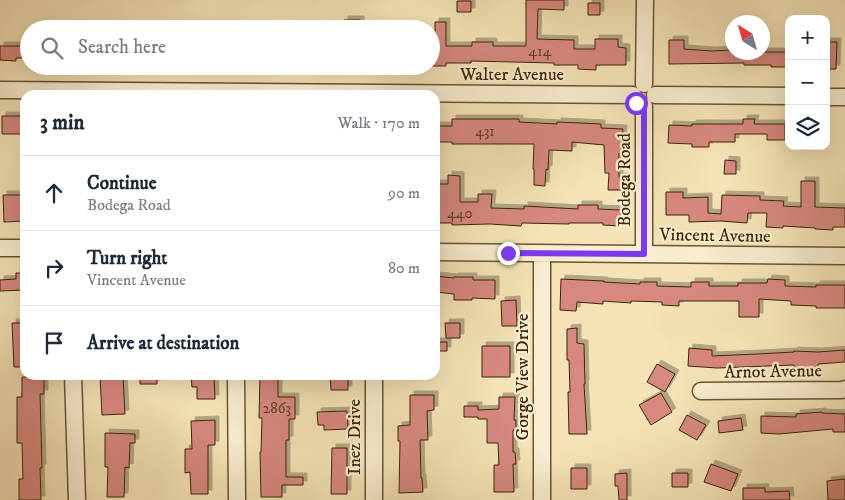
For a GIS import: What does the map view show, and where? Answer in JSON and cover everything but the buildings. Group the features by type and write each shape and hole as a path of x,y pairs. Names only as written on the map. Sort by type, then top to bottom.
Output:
{"street":[{"name":"Bodega Road","path":"644,254 645,0"},
{"name":"Walter Avenue","path":"0,90 20,90"},
{"name":"Walter Avenue","path":"440,93 785,96"},
{"path":"830,96 845,97"},
{"path":"0,248 20,248"},
{"name":"Vincent Avenue","path":"440,252 845,256"},
{"name":"Gorge View Drive","path":"542,254 542,500"},
{"path":"74,380 77,500"},
{"path":"236,380 237,500"},
{"name":"Inez Drive","path":"374,380 374,500"},
{"name":"Arnot Avenue","path":"701,392 845,389"}],"route":[{"path":"508,253 644,254 644,106 636,103"}]}
